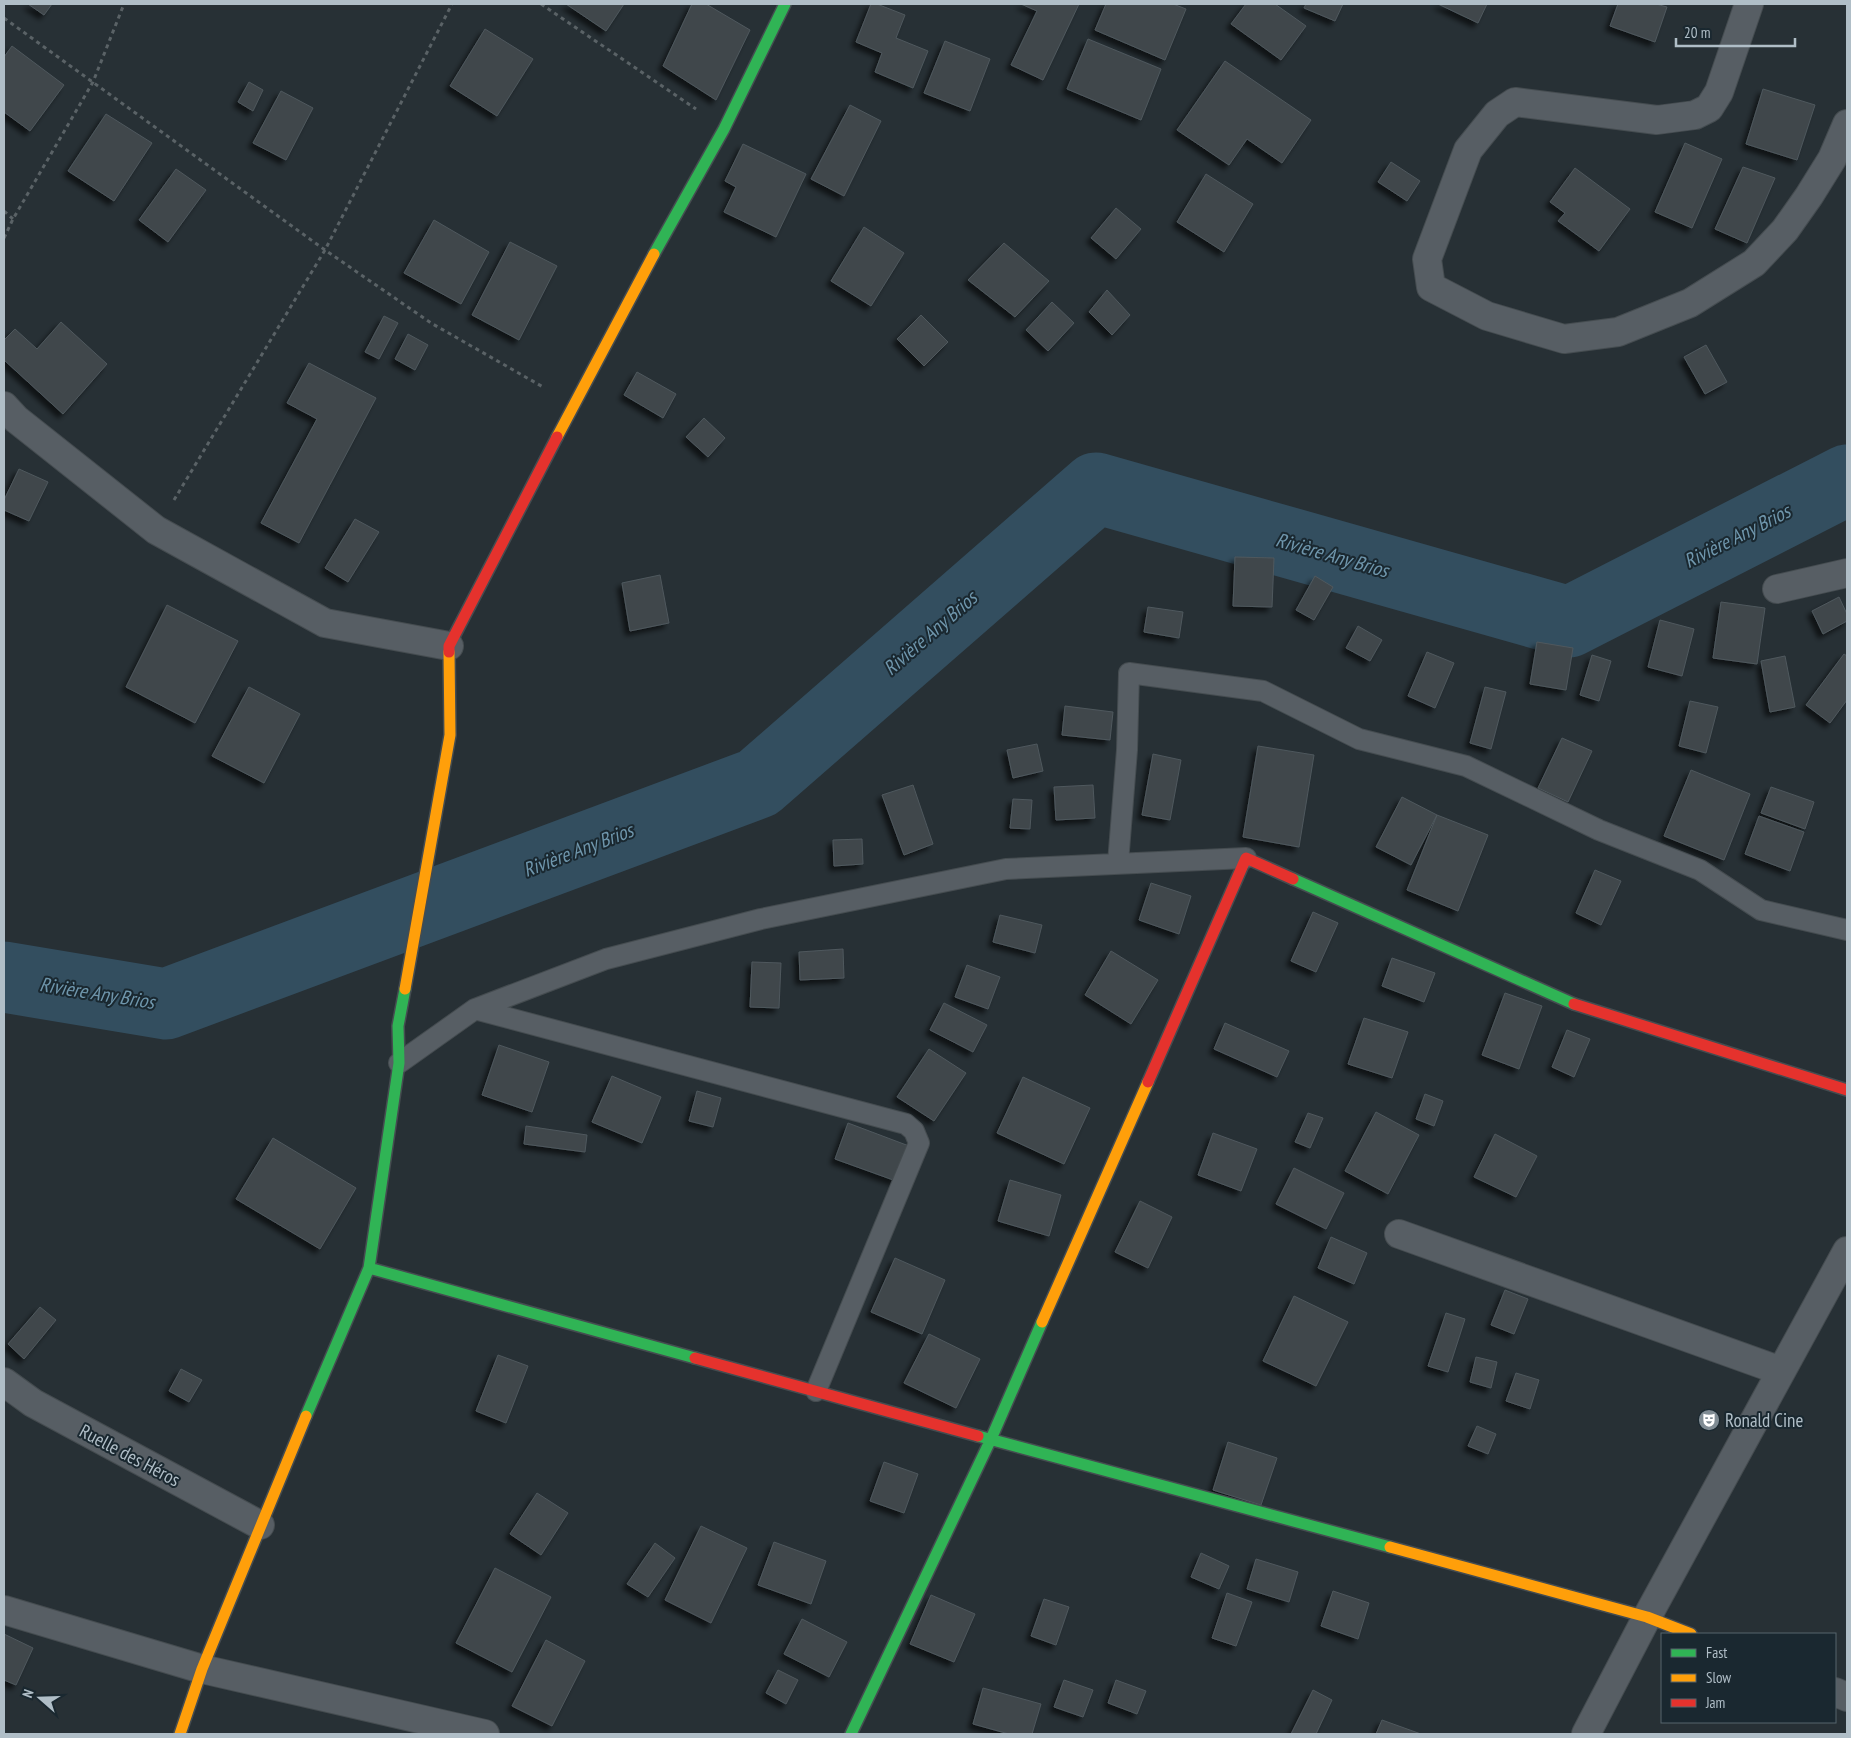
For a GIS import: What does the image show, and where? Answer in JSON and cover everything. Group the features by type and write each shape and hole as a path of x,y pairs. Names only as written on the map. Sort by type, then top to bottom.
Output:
{"street":[{"path":"180,1734 202,1669 260,1525 368,1268 399,1063 398,1026 450,735 449,646 574,404 648,265 724,129 785,4"},
{"path":"1748,4 1719,92 1709,108 1696,116 1657,120 1515,102 1497,114 1468,150 1448,202 1427,259 1431,287 1487,316 1564,338 1618,332 1690,303 1754,263 1785,230 1809,196 1832,159 1847,124"},
{"path":"8,421 156,530 325,623 449,646"},
{"path":"1777,589 1847,573"},
{"path":"851,1734 991,1439 1246,858 1576,1005 1847,1090"},
{"path":"1399,1234 1781,1371"},
{"path":"1586,1734 1647,1617 1847,1251"},
{"path":"368,1268 816,1392 1647,1617 1688,1633"},
{"name":"Ruelle des Héros","path":"4,1382 33,1403 260,1525"},
{"path":"4,1610 202,1669 485,1734"}],"lane":[{"path":"1118,863 1127,750 1129,673 1263,691 1359,739 1466,766 1599,830 1700,870 1761,910 1847,930"},
{"path":"399,1063 475,1009 606,959 761,919 1006,869 1246,858"},
{"path":"475,1009 906,1124 914,1131 919,1143 816,1392"}],"path":[{"path":"4,238 13,219 93,82 124,4"},
{"path":"156,530 325,250 452,4"},
{"path":"542,4 724,129"},
{"path":"4,18 325,250 431,323 574,404"},
{"path":"4,211 13,219"}],"building":[{"path":"28,4 52,4 44,15"},
{"path":"566,4 624,4 606,31"},
{"path":"692,4 706,4 750,30 716,100 663,66"},
{"path":"871,4 877,4 905,15 896,38 928,51 913,88 875,72 882,53 856,42"},
{"path":"1021,4 1079,4 1043,80 1011,65 1037,11"},
{"path":"1106,4 1173,4 1186,9 1165,60 1095,30"},
{"path":"1246,4 1275,4 1306,26 1281,60 1231,24"},
{"path":"1306,4 1343,4 1335,21 1304,8"},
{"path":"1438,4 1487,4 1478,23"},
{"path":"1618,4 1656,4 1667,7 1655,42 1610,26"},
{"path":"485,29 533,59 497,116 450,86"},
{"path":"1088,39 1161,69 1141,120 1067,89"},
{"path":"945,41 990,59 970,111 924,93"},
{"path":"12,46 64,85 30,131 4,112 4,57"},
{"path":"1225,61 1311,120 1282,163 1247,139 1229,165 1177,130"},
{"path":"249,82 263,90 253,111 238,102"},
{"path":"1763,89 1815,105 1797,160 1746,144"},
{"path":"281,91 313,108 286,160 253,143"},
{"path":"850,105 881,121 844,196 811,179"},
{"path":"106,114 152,143 114,201 68,171"},
{"path":"1685,143 1722,159 1692,228 1655,212"},
{"path":"743,144 806,174 776,237 724,212 736,187 725,181"},
{"path":"1391,162 1420,181 1407,201 1378,182"},
{"path":"1743,167 1775,178 1747,243 1715,229"},
{"path":"1575,168 1630,209 1599,251 1558,221 1565,213 1550,202"},
{"path":"176,169 206,190 168,242 139,220"},
{"path":"1206,174 1253,204 1224,252 1177,222"},
{"path":"1116,208 1141,229 1116,259 1091,238"},
{"path":"434,220 489,252 461,304 404,273"},
{"path":"864,227 904,253 871,306 831,281"},
{"path":"510,242 557,266 519,340 472,315"},
{"path":"1004,243 1049,281 1015,317 968,280"},
{"path":"1107,290 1130,315 1112,335 1089,312"},
{"path":"1052,302 1074,323 1048,351 1026,330"},
{"path":"921,315 948,342 924,366 897,339"},
{"path":"384,316 398,323 379,359 365,352"},
{"path":"61,322 107,364 63,414 4,360 4,340 15,329 37,349"},
{"path":"408,334 428,345 415,370 395,359"},
{"path":"1706,345 1727,382 1705,394 1684,357"},
{"path":"309,363 376,398 299,543 261,523 317,419 287,403"},
{"path":"637,372 676,394 663,418 624,395"},
{"path":"704,418 725,438 708,457 686,437"},
{"path":"19,469 48,482 29,521 4,510 4,500"},
{"path":"355,519 379,532 348,582 325,568"},
{"path":"1235,557 1274,558 1272,607 1233,606"},
{"path":"660,575 669,623 630,631 622,583"},
{"path":"1315,576 1333,587 1314,620 1296,610"},
{"path":"1839,597 1847,614 1847,621 1823,634 1812,611"},
{"path":"1721,602 1765,608 1757,664 1713,658"},
{"path":"167,605 238,641 195,723 126,687"},
{"path":"1148,607 1183,612 1179,638 1144,632"},
{"path":"1660,620 1694,629 1682,676 1648,667"},
{"path":"1358,626 1382,640 1370,661 1346,648"},
{"path":"1537,642 1573,648 1566,690 1530,684"},
{"path":"1427,652 1454,663 1435,708 1408,696"},
{"path":"1844,654 1847,656 1847,700 1830,723 1806,705"},
{"path":"1592,655 1611,661 1599,701 1580,695"},
{"path":"1785,656 1795,707 1770,712 1761,661"},
{"path":"249,687 300,714 264,783 212,756"},
{"path":"1485,687 1506,692 1491,749 1470,743"},
{"path":"1690,701 1718,707 1706,753 1679,746"},
{"path":"1065,706 1113,712 1110,740 1062,735"},
{"path":"1562,738 1592,751 1568,802 1538,788"},
{"path":"1037,744 1043,771 1013,778 1007,750"},
{"path":"1258,746 1314,755 1299,847 1243,837"},
{"path":"1153,754 1181,760 1170,820 1142,815"},
{"path":"1691,770 1750,794 1724,860 1664,836"},
{"path":"913,785 933,844 904,855 882,795"},
{"path":"1093,785 1095,818 1056,820 1054,787"},
{"path":"1771,787 1814,802 1805,829 1761,813"},
{"path":"1402,797 1437,815 1411,865 1376,847"},
{"path":"1013,799 1032,800 1030,829 1010,828"},
{"path":"1437,815 1488,835 1458,911 1407,890"},
{"path":"1759,816 1804,832 1790,871 1745,854"},
{"path":"862,839 863,864 834,866 833,840"},
{"path":"1595,870 1621,881 1601,925 1576,913"},
{"path":"1151,883 1191,896 1179,934 1139,920"},
{"path":"1313,912 1338,923 1316,972 1291,961"},
{"path":"1000,915 1042,925 1035,953 993,942"},
{"path":"843,949 844,978 800,980 799,952"},
{"path":"1111,951 1158,980 1131,1024 1085,995"},
{"path":"1392,958 1435,973 1424,1002 1382,986"},
{"path":"752,962 781,963 779,1008 750,1007"},
{"path":"967,965 1000,977 988,1009 955,997"},
{"path":"1505,993 1542,1006 1519,1069 1482,1055"},
{"path":"944,1003 987,1025 973,1052 930,1030"},
{"path":"1364,1018 1408,1032 1392,1078 1348,1064"},
{"path":"1225,1023 1289,1051 1277,1077 1214,1049"},
{"path":"1567,1030 1590,1039 1574,1077 1552,1067"},
{"path":"499,1045 549,1062 532,1112 482,1095"},
{"path":"929,1049 966,1073 934,1121 897,1097"},
{"path":"612,1076 661,1097 642,1143 592,1122"},
{"path":"1023,1077 1090,1108 1064,1164 997,1133"},
{"path":"697,1091 721,1098 713,1127 689,1121"},
{"path":"1425,1094 1443,1101 1434,1126 1416,1119"},
{"path":"1376,1112 1419,1135 1388,1194 1345,1171"},
{"path":"1308,1113 1323,1118 1310,1148 1295,1142"},
{"path":"848,1123 909,1146 896,1181 835,1159"},
{"path":"526,1126 587,1135 585,1152 524,1144"},
{"path":"1213,1133 1257,1149 1241,1191 1198,1175"},
{"path":"1495,1134 1537,1156 1516,1197 1474,1177"},
{"path":"273,1138 356,1188 320,1249 236,1199"},
{"path":"1294,1168 1344,1193 1326,1229 1276,1204"},
{"path":"1010,1180 1061,1195 1049,1236 998,1221"},
{"path":"1140,1201 1172,1217 1148,1268 1115,1252"},
{"path":"1331,1237 1367,1253 1354,1284 1318,1268"},
{"path":"895,1258 945,1280 922,1334 871,1312"},
{"path":"1505,1290 1528,1299 1514,1334 1491,1325"},
{"path":"1294,1296 1348,1322 1316,1386 1263,1361"},
{"path":"40,1307 56,1320 24,1359 8,1344"},
{"path":"1446,1313 1465,1319 1448,1372 1428,1366"},
{"path":"929,1334 980,1359 956,1408 904,1383"},
{"path":"498,1355 528,1366 506,1423 476,1411"},
{"path":"1476,1357 1497,1362 1491,1388 1470,1382"},
{"path":"181,1369 202,1380 189,1402 169,1391"},
{"path":"1516,1373 1539,1380 1530,1409 1506,1401"},
{"path":"1477,1426 1496,1434 1488,1454 1468,1446"},
{"path":"1228,1442 1277,1458 1261,1505 1213,1490"},
{"path":"884,1462 918,1474 904,1513 870,1501"},
{"path":"537,1493 568,1513 541,1555 510,1534"},
{"path":"701,1526 747,1548 711,1623 665,1600"},
{"path":"774,1542 826,1561 811,1604 758,1585"},
{"path":"655,1543 675,1558 648,1597 627,1584"},
{"path":"1201,1553 1229,1566 1219,1589 1191,1577"},
{"path":"1256,1559 1298,1572 1289,1602 1247,1589"},
{"path":"495,1568 551,1597 512,1672 456,1643"},
{"path":"1333,1591 1369,1603 1358,1639 1321,1626"},
{"path":"1227,1593 1252,1602 1236,1646 1212,1638"},
{"path":"931,1595 975,1614 954,1662 910,1644"},
{"path":"1044,1599 1069,1607 1056,1645 1031,1636"},
{"path":"802,1619 847,1642 829,1677 784,1654"},
{"path":"4,1634 33,1648 16,1685 4,1680"},
{"path":"546,1640 585,1661 552,1726 512,1706"},
{"path":"778,1670 798,1680 786,1704 766,1693"},
{"path":"1064,1680 1093,1690 1083,1717 1054,1707"},
{"path":"1116,1680 1146,1691 1137,1714 1108,1703"},
{"path":"983,1688 1041,1704 1032,1734 1009,1734 973,1724"},
{"path":"1313,1690 1332,1700 1316,1734 1291,1734"},
{"path":"1382,1720 1421,1734 1376,1734"}],"waterway":[{"name":"Rivière Any Brios","path":"4,977 166,1004 758,783 1096,488 1569,622 1847,480"}],"traffic: fast":[{"path":"654,254 724,129 785,4"},
{"path":"1293,879 1574,1004"},
{"path":"306,1416 369,1268 399,1063 398,1026 405,989"},
{"path":"369,1268 695,1358"},
{"path":"851,1734 991,1439 1042,1322"},
{"path":"978,1436 1390,1547"}],"traffic: slow":[{"path":"557,437 654,254"},
{"path":"405,989 450,735 449,652"},
{"path":"1042,1322 1148,1082"},
{"path":"180,1734 202,1669 306,1416"},
{"path":"1390,1547 1647,1617 1688,1633"}],"traffic: jam":[{"path":"449,652 449,646 557,437"},
{"path":"1148,1082 1246,858 1293,879"},
{"path":"1574,1004 1847,1090"},
{"path":"695,1358 978,1436"}],"place":[{"name":"Ronald Cine","path":"1709,1420"}]}
